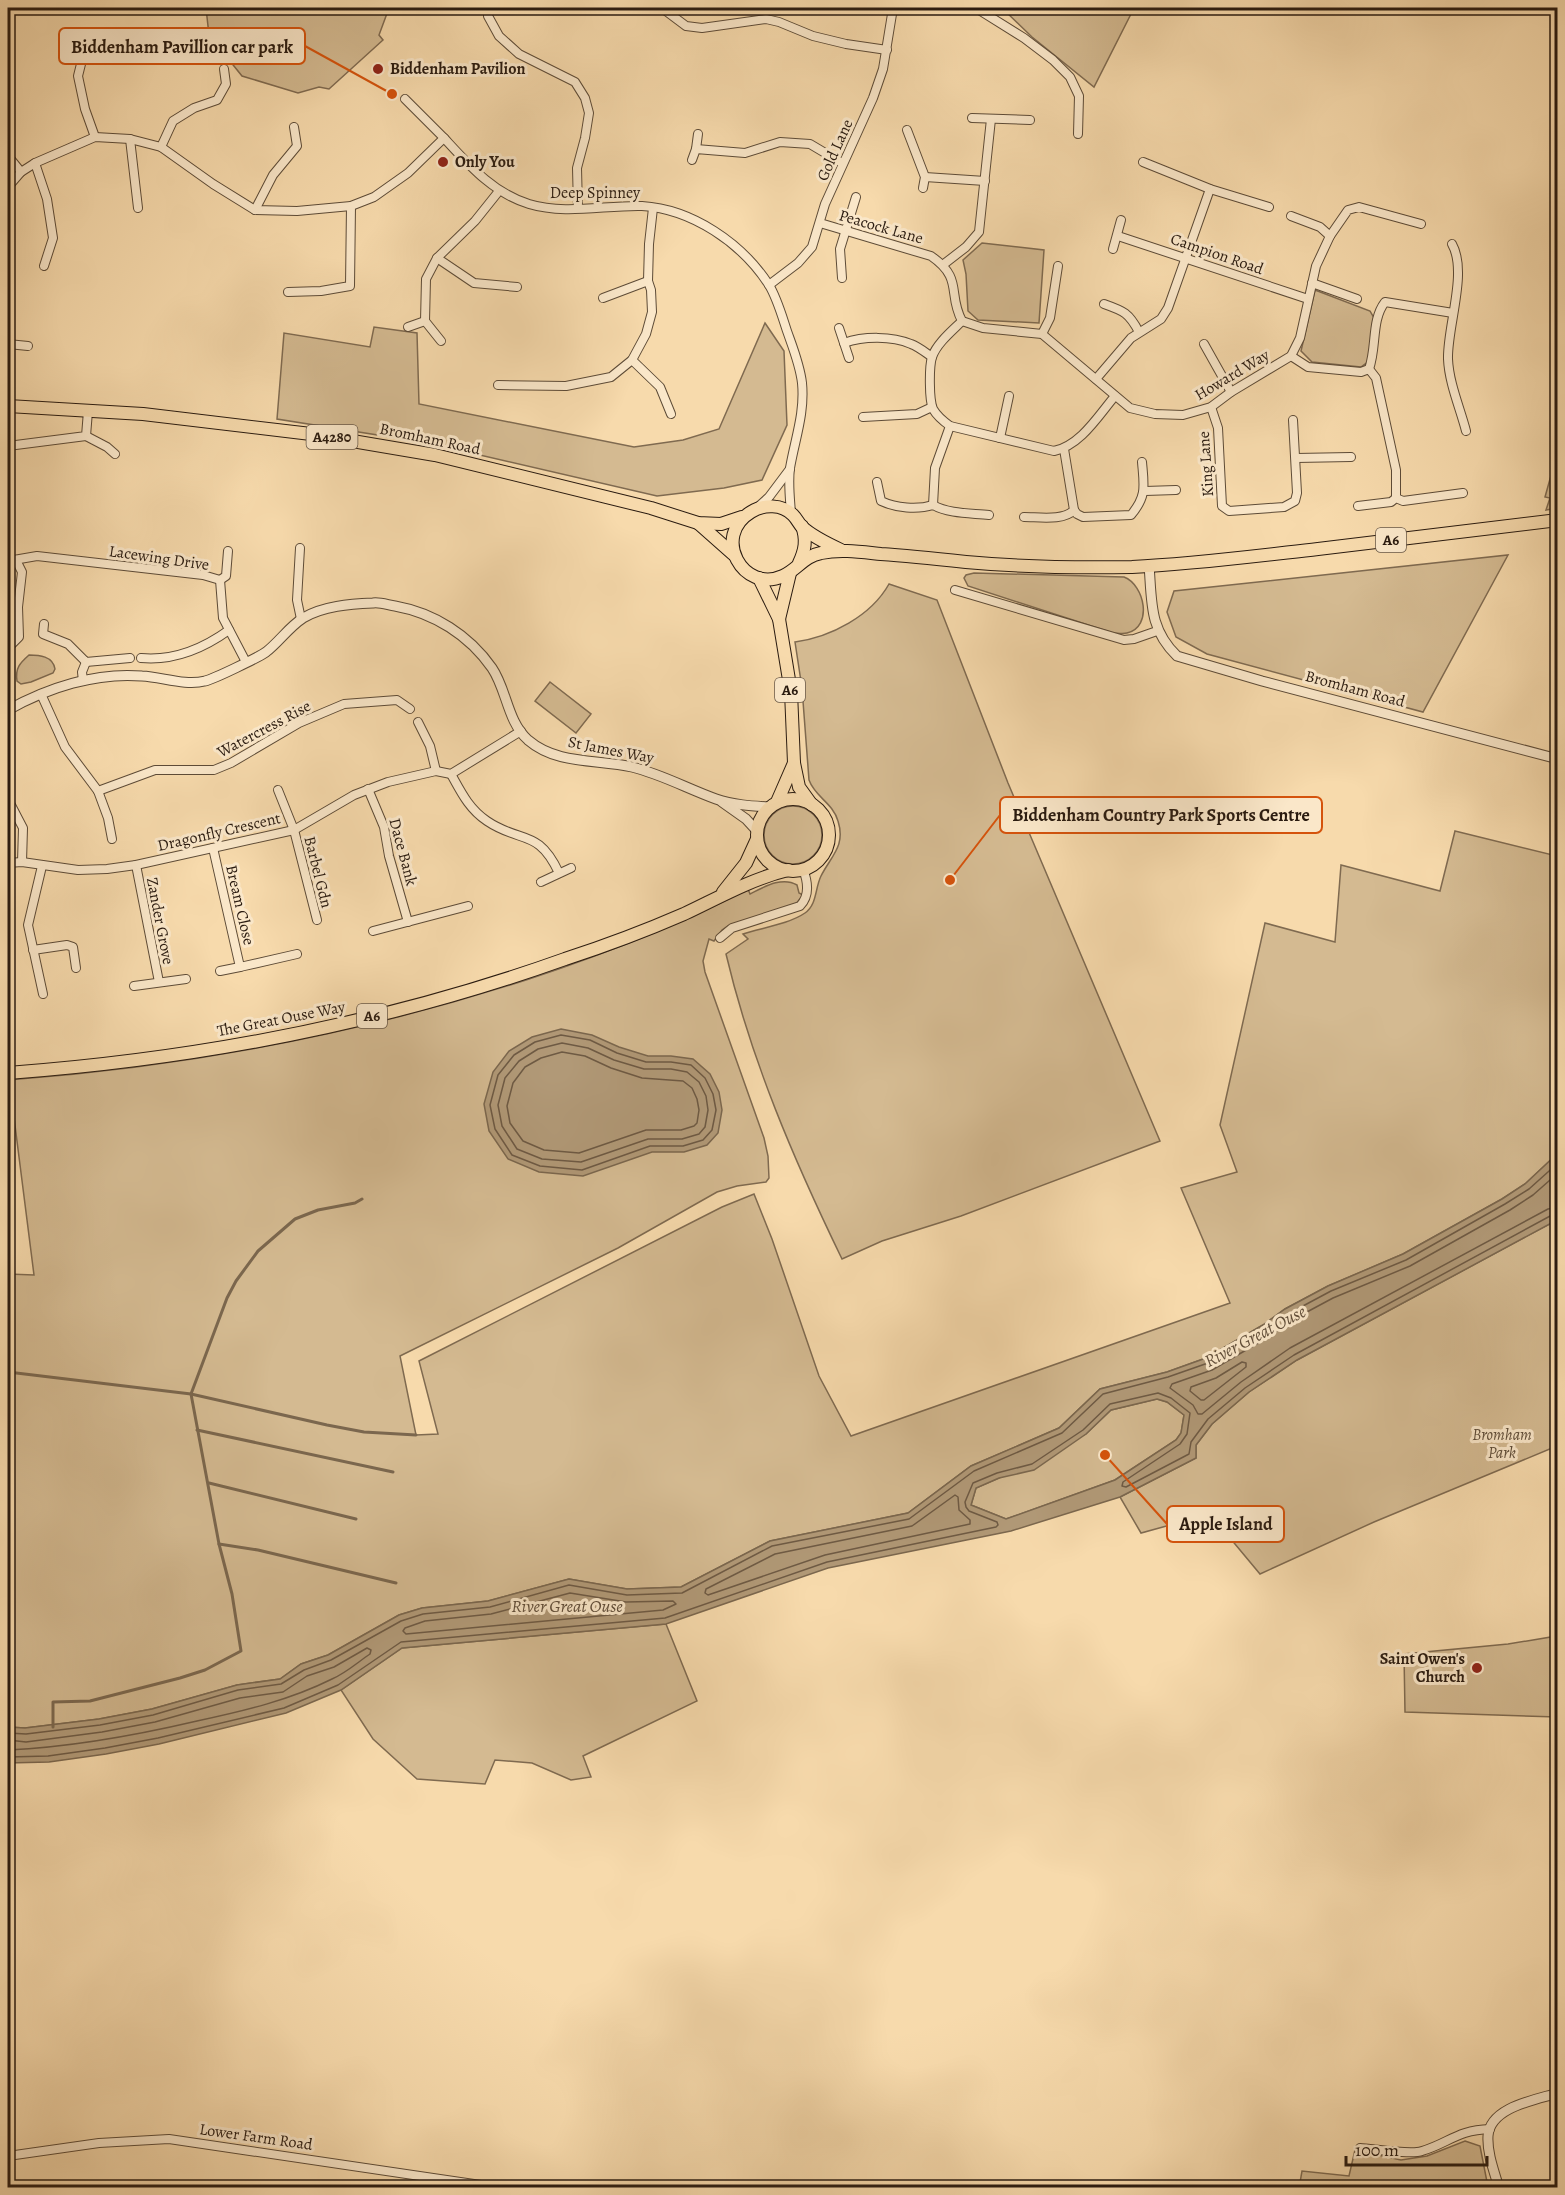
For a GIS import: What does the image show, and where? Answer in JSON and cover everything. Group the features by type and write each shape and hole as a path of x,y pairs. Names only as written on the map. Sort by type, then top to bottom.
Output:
{"main road":[{"name":"Bromham Road","path":"8,406 238,425 383,445 550,482 651,508 698,523 721,524 742,518"},
{"path":"772,506 791,513 802,526 806,540 803,554 790,573 779,578 759,578 744,569 733,554 734,534 742,518 756,509 772,506"},
{"name":"A6","path":"799,563 819,553 841,550 1028,566 1149,566 1249,557 1557,520"},
{"name":"Bromham Road","path":"698,523 733,554"},
{"name":"A6","path":"802,526 824,542 841,550"},
{"name":"A6","path":"778,619 790,573"},
{"name":"A6","path":"759,578 778,619 790,692 799,787 823,816 828,831 823,854 817,861 803,869 788,870"},
{"name":"A6","path":"757,835 761,818 774,805 795,763"},
{"path":"774,805 791,799 812,805"},
{"path":"757,835 762,854 767,860 773,865 788,870"},
{"name":"The Great Ouse Way","path":"720,896 746,863 757,835"},
{"name":"The Great Ouse Way","path":"8,1072 116,1063 201,1051 349,1022 483,986 565,960 676,917 758,879 788,870"}],"street":[{"path":"488,8 488,16 499,36 519,54 575,82 585,98 589,113 577,168 578,208"},
{"path":"662,8 686,26 712,27 766,19 813,36 887,50"},
{"name":"Gold Lane","path":"769,285 806,255 812,247 825,204 873,98 883,69 893,8"},
{"path":"976,8 1024,38 1053,60 1070,77 1079,96 1078,134"},
{"path":"82,60 78,76 84,110 95,137"},
{"path":"161,147 173,121 194,108 217,100 226,84 224,69"},
{"name":"Deep Spinney","path":"405,99 474,170 499,191 528,204 551,208 653,207 692,218 714,231 749,261 769,285 796,354 802,383 802,415 790,469 791,513"},
{"path":"972,118 1030,120"},
{"path":"962,321 947,335 932,357 930,379 932,407 950,426 1054,451 1064,449 1077,441 1114,396 1042,334 982,328 962,321 958,311 954,283 944,264 966,247 979,232 991,119"},
{"path":"255,210 273,175 297,146 294,127"},
{"path":"907,130 925,177 923,188"},
{"path":"692,160 698,134"},
{"path":"8,187 21,172 35,163 95,137 130,139 161,147 255,210 297,211 351,206 374,197 408,173 444,138"},
{"path":"130,139 138,208"},
{"path":"696,149 746,153 780,142 810,144 842,163"},
{"path":"8,156 21,172"},
{"path":"1143,162 1210,189 1269,207"},
{"path":"35,163 47,199 52,238 44,266"},
{"path":"925,177 985,181"},
{"path":"1096,379 1131,338 1161,319 1168,308 1210,189"},
{"path":"441,342 425,321 426,279 437,258 475,221 499,191"},
{"path":"842,279 840,249 856,197"},
{"path":"288,292 321,291 350,286 351,206"},
{"path":"498,385 566,387 611,377 632,360 646,334 652,312 648,280 653,207"},
{"name":"Howard Way","path":"1114,396 1130,408 1155,414 1183,415 1211,407 1231,392 1291,356 1300,338 1316,266 1330,236 1352,207 1421,224"},
{"path":"1291,216 1320,227 1330,236"},
{"path":"1113,249 1121,220"},
{"name":"Peacock Lane","path":"820,223 922,253 944,264"},
{"name":"Campion Road","path":"1118,236 1308,299"},
{"path":"1452,244 1456,251 1458,268 1448,358 1450,375 1466,431"},
{"path":"437,258 474,283 517,287"},
{"path":"1042,334 1050,318 1058,266"},
{"path":"603,298 648,280"},
{"path":"1312,283 1357,299"},
{"path":"1291,356 1308,367 1360,372 1369,369 1374,357 1378,311 1385,302 1453,313"},
{"path":"1104,304 1132,317 1139,332"},
{"path":"408,327 425,321"},
{"path":"839,328 849,358"},
{"path":"844,343 870,338 893,340 911,344 932,357"},
{"path":"8,344 28,346"},
{"path":"1204,344 1231,392"},
{"path":"632,360 660,387 671,414"},
{"path":"1369,369 1376,378 1396,470 1396,498"},
{"path":"1000,438 1009,396"},
{"path":"863,417 917,414 932,407"},
{"name":"King Lane","path":"1211,407 1218,428 1222,507 1230,511 1284,507 1295,501 1297,493 1293,420"},
{"path":"86,436 88,411"},
{"path":"933,505 935,468 950,426"},
{"path":"8,446 86,436 115,454"},
{"path":"1064,449 1074,510 1083,516 1131,515 1140,504 1144,491 1142,462"},
{"path":"1296,458 1351,457"},
{"name":"Deep Spinney","path":"756,509 769,497 790,469"},
{"path":"877,482 881,501 890,505 923,508 933,505 940,509 989,515"},
{"path":"1144,491 1176,490"},
{"path":"1396,498 1403,501 1464,493"},
{"path":"1358,506 1391,502 1396,498"},
{"path":"1024,517 1053,517 1070,514 1074,510"},
{"path":"300,548 297,600 301,619"},
{"path":"220,580 226,576 228,550"},
{"name":"Lacewing Drive","path":"12,561 37,556 220,580 223,618 246,662"},
{"path":"8,648 19,636 18,607 22,572 12,561"},
{"path":"955,590 1124,640 1134,639 1157,631 1149,566"},
{"name":"St James Way","path":"8,710 41,694 98,678 141,675 181,682 204,681 264,654 301,619 332,607 376,602 415,610 441,621 467,640 492,668 515,723 527,740 545,751 569,759 603,761 632,767 661,776 718,800"},
{"path":"44,624 43,634 68,644 79,652 86,662"},
{"path":"141,658 165,658 200,648 229,630"},
{"name":"Bromham Road","path":"1157,631 1177,656 1192,662 1557,759"},
{"path":"86,662 130,658"},
{"path":"83,681 82,672 86,662"},
{"path":"41,694 65,747 98,791 108,818 112,839"},
{"name":"Watercress Rise","path":"98,791 155,770 214,770 299,723 344,704 397,700 410,709"},
{"path":"418,722 430,746 436,771"},
{"path":"521,731 451,774 466,801 474,810 497,827 535,841 551,856 559,873"},
{"name":"Dragonfly Crescent","path":"8,863 22,862 78,870 136,865 294,830 368,789 436,771 451,774"},
{"name":"Dace Bank","path":"368,789 384,827 389,856 408,922"},
{"name":"Barbel Gdn","path":"278,790 294,830 317,920"},
{"path":"718,800 752,806 774,805"},
{"path":"718,800 746,819 757,835"},
{"path":"12,805 23,828 22,862"},
{"name":"Bream Close","path":"213,848 240,967"},
{"name":"Zander Grove","path":"136,865 159,982"},
{"path":"42,866 28,925 43,994"},
{"path":"542,882 571,868"},
{"path":"720,938 732,928 800,906 805,901 807,891 803,869"},
{"path":"373,931 468,906"},
{"path":"33,950 67,945 73,947 76,968"},
{"name":"Bream Close","path":"220,971 297,954"},
{"path":"134,986 186,979"},
{"path":"1499,2187 1490,2155 1490,2129 1493,2121 1510,2110 1557,2093"},
{"path":"1360,2148 1420,2152 1473,2129 1490,2129"},
{"name":"Lower Farm Road","path":"8,2156 99,2143 168,2139 501,2187"}],"green space":[{"path":"206,8 389,8 379,35 383,40 329,89 319,87 298,93 242,76 209,35"},
{"path":"1002,8 1134,8 1094,87 1032,37"},
{"path":"982,243 1044,250 1039,323 978,320 968,311 963,260"},
{"path":"1315,290 1370,311 1374,318 1369,361 1361,367 1312,362 1301,351"},
{"path":"765,323 784,351 787,425 762,480 724,488 657,496 428,443 277,419 284,333 370,347 374,327 417,333 419,404 634,447 683,440 719,429"},
{"path":"1557,454 1557,508 1546,510 1550,498 1545,497"},
{"path":"1508,555 1423,712 1207,654 1176,637 1167,612 1174,591"},
{"path":"974,573 1124,577 1137,588 1143,606 1143,615 1135,629 1125,633 1113,633 968,586 964,578"},
{"path":"889,584 937,600 1008,783 1160,1141 961,1216 882,1241 842,1259 775,1109 748,1032 726,954 748,939 743,934 791,920 809,910 821,876 839,844 840,830 836,815 815,791 809,780 802,688 795,642 822,635 849,623 872,606"},
{"path":"29,655 49,659 55,669 53,673 21,684 17,681 18,669"},
{"path":"550,682 591,714 576,733 535,701"},
{"path":"793,806 809,811 817,819 822,835 817,851 809,859 793,864 777,859 769,851 764,835 769,819 777,811"},
{"path":"1455,831 1557,856 1557,1154 1525,1184 1502,1199 1403,1254 1328,1286 1285,1309 1263,1325 1206,1358 1167,1372 1100,1389 1059,1428 971,1466 908,1513 770,1541 681,1587 627,1589 569,1579 488,1601 422,1608 399,1615 328,1655 301,1664 280,1679 237,1685 152,1709 99,1719 25,1728 8,1727 8,1274 34,1275 11,1094 8,1094 8,1080 206,1057 337,1032 465,999 585,960 668,927 748,889 750,894 779,882 797,885 799,893 803,895 796,904 728,926 714,941 709,939 703,961 764,1138 769,1178 766,1182 737,1186 717,1192 618,1248 400,1356 416,1435 438,1434 419,1361 722,1207 754,1194 772,1239 819,1376 851,1436 1230,1303 1181,1188 1237,1172 1220,1125 1265,923 1335,942 1341,865 1440,891"},
{"name":"Bromham Park","path":"1557,1220 1557,1446 1374,1522 1260,1574 1210,1514 1141,1533 1120,1497 1196,1458 1196,1445 1212,1424 1249,1392 1297,1360"},
{"path":"1157,1399 1167,1402 1184,1415 1181,1433 1176,1440 1115,1480 1006,1519 971,1505 976,1488 1086,1434 1111,1410"},
{"path":"666,1624 697,1701 583,1756 591,1777 571,1780 532,1763 495,1760 485,1784 417,1779 373,1739 341,1690 402,1648"},
{"path":"1557,1636 1557,1717 1405,1712 1404,1654 1508,1644"},
{"path":"1465,2141 1480,2146 1488,2187 1299,2188 1302,2171 1349,2176 1355,2150 1401,2160 1427,2156"}],"water":[{"path":"561,1029 592,1035 648,1056 693,1059 710,1074 719,1092 722,1110 718,1133 707,1145 684,1152 652,1152 583,1176 539,1172 508,1159 489,1131 484,1104 493,1072 509,1051 532,1037"},
{"name":"River Great Ouse","path":"1557,1154 1557,1220 1297,1360 1249,1392 1212,1424 1196,1445 1196,1458 1120,1497 1011,1531 828,1568 666,1624 402,1648 341,1690 286,1713 159,1744 106,1754 49,1762 8,1763 8,1727 25,1728 99,1719 152,1709 237,1685 280,1679 301,1664 328,1655 399,1615 422,1608 488,1601 569,1579 627,1589 681,1587 770,1541 908,1513 971,1466 1059,1428 1100,1389 1167,1372 1206,1358 1263,1325 1285,1309 1328,1286 1403,1254 1525,1184","holes":["1157,1399 1167,1402 1184,1415 1181,1433 1176,1440 1115,1480 1006,1519 971,1505 976,1488 999,1478 1034,1470 1086,1434 1111,1410"]}],"waterway":[{"path":"53,1727 53,1702 90,1701 180,1678 205,1670 241,1651 232,1594 219,1544 191,1394 227,1298 236,1281 258,1251 295,1219 318,1210 355,1203 362,1199"},
{"path":"8,1372 191,1394 364,1432 416,1435"},
{"path":"197,1430 393,1472"},
{"path":"209,1483 356,1519"},
{"path":"219,1544 258,1550 396,1583"}],"place":[{"name":"Biddenham Pavilion","path":"378,69"},
{"name":"Biddenham Pavillion car park","path":"392,94"},
{"name":"Only You","path":"443,162"},
{"name":"Biddenham Country Park Sports Centre","path":"950,880"},
{"name":"Apple Island","path":"1105,1455"},
{"name":"Saint Owen's Church","path":"1477,1668"}]}
